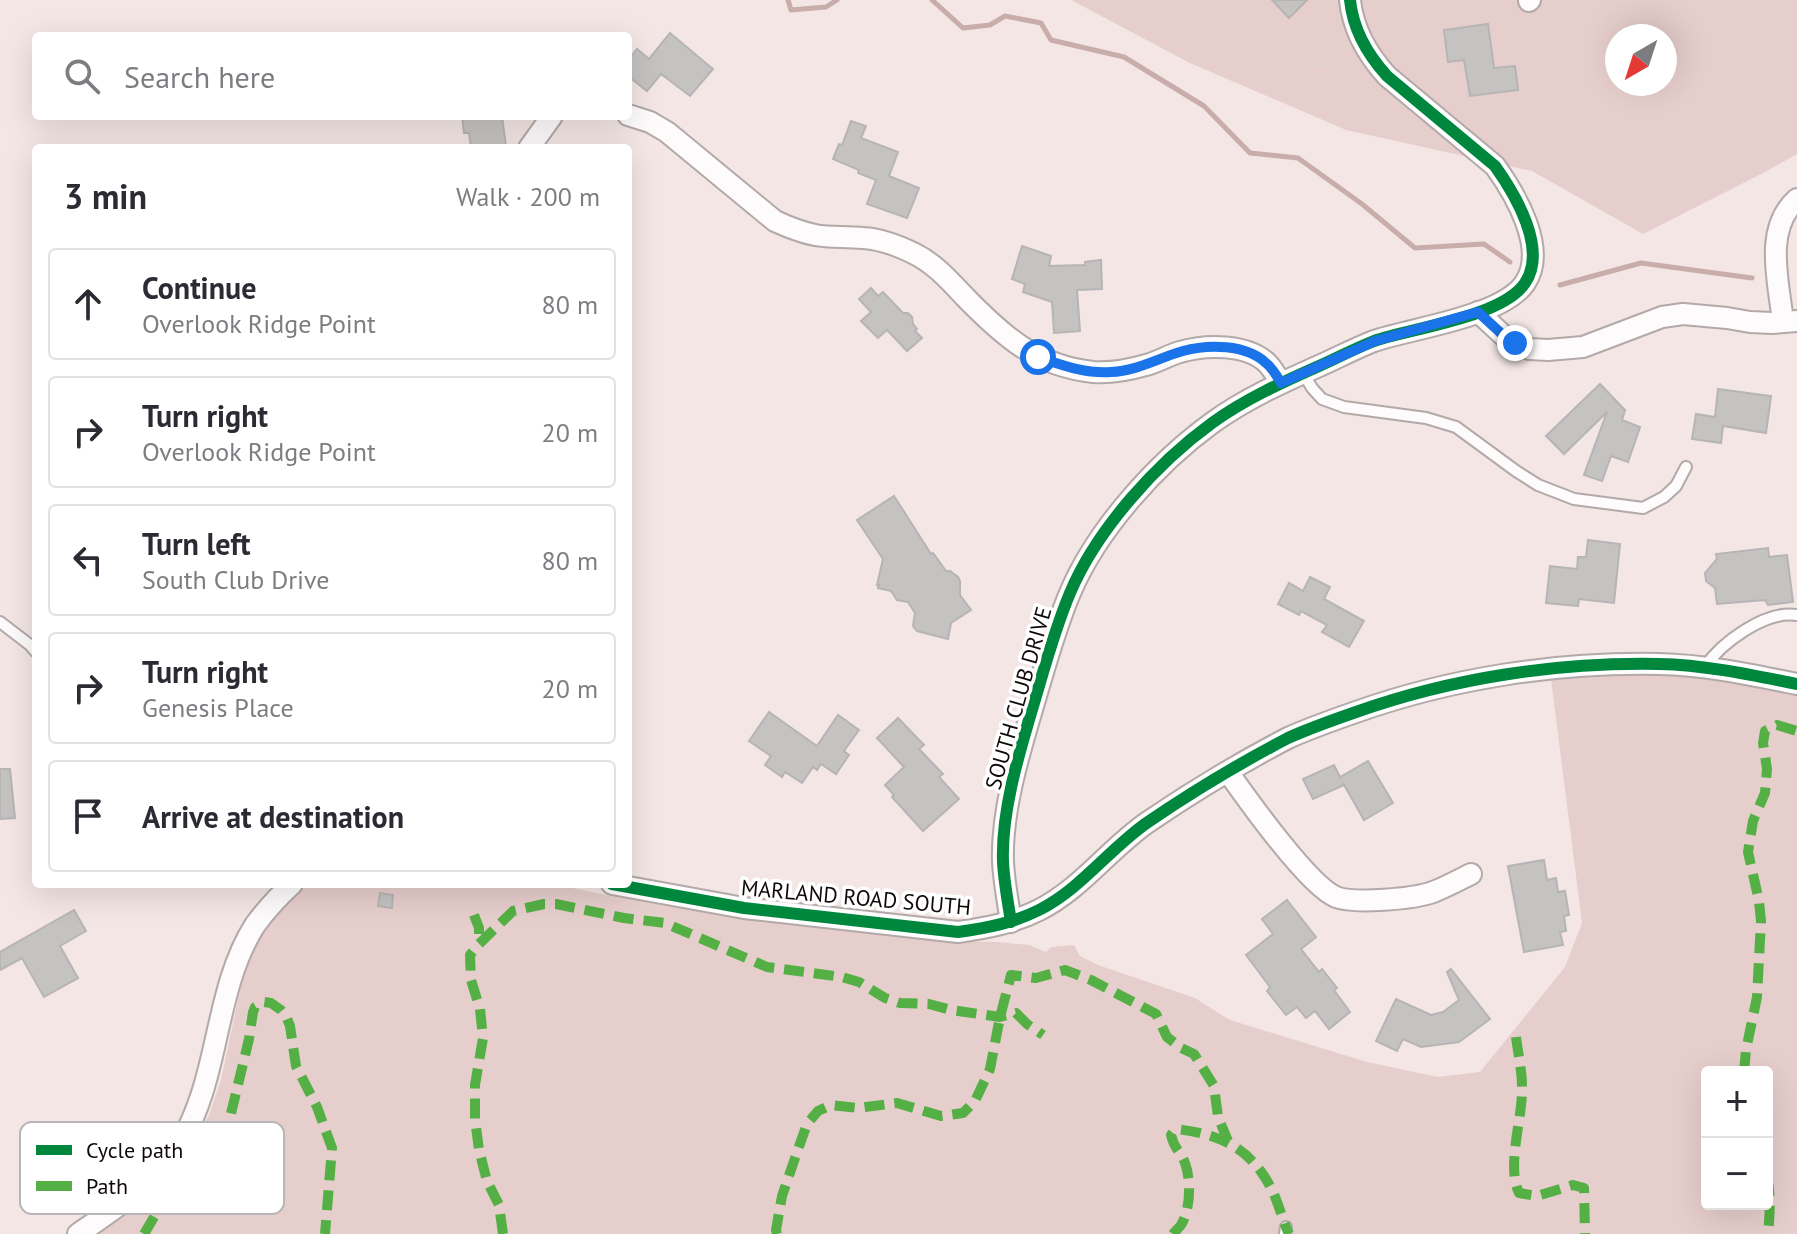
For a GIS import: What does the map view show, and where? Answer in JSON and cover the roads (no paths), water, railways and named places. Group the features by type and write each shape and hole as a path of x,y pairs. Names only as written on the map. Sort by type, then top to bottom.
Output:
{"street":[{"name":"SOUTH CLUB DRIVE","path":"1011,922 1003,863 1007,811 1027,727 1070,591 1115,517 1183,445 1215,421 1281,383 1375,341 1500,303 1525,284 1530,271 1530,236 1508,185 1495,166 1374,62 1356,28 1350,0"},
{"path":"632,116 667,132 775,221 818,235 882,241 917,255 934,266 995,328 1038,357 1077,370 1113,372 1147,365 1181,351 1212,347 1233,349 1253,353 1268,364 1281,383"},
{"path":"532,144 549,120"},
{"path":"1478,312 1515,343 1529,349 1548,350 1583,347 1662,317 1683,314 1750,322 1790,322 1776,254 1777,235 1780,221 1797,199"},
{"name":"MARLAND ROAD SOUTH","path":"632,888 744,908 958,932 988,928 1042,909 1145,824 1228,772 1289,738 1393,699 1464,682 1566,666 1662,664 1729,671 1797,684"},
{"path":"1228,772 1308,875 1334,896 1349,900 1430,894 1471,874"},
{"path":"191,1122 201,1100 230,982 243,949 255,926 288,888"},
{"path":"78,1234 108,1214"}],"lane":[{"path":"1303,373 1322,399 1344,407 1426,418 1456,427 1538,485 1574,499 1643,508 1664,497 1676,486 1686,467"},
{"path":"1704,668 1712,656 1752,625 1788,613 1797,615"},
{"path":"0,622 32,647"}],"waterway":[{"path":"788,0 791,10 826,7 837,0"},
{"path":"932,0 963,28 990,25 1005,16 1041,23 1051,40 1124,57 1204,106 1250,153 1298,158 1362,204 1415,248 1484,244 1510,262"},
{"path":"1560,285 1641,263 1752,278"}]}
